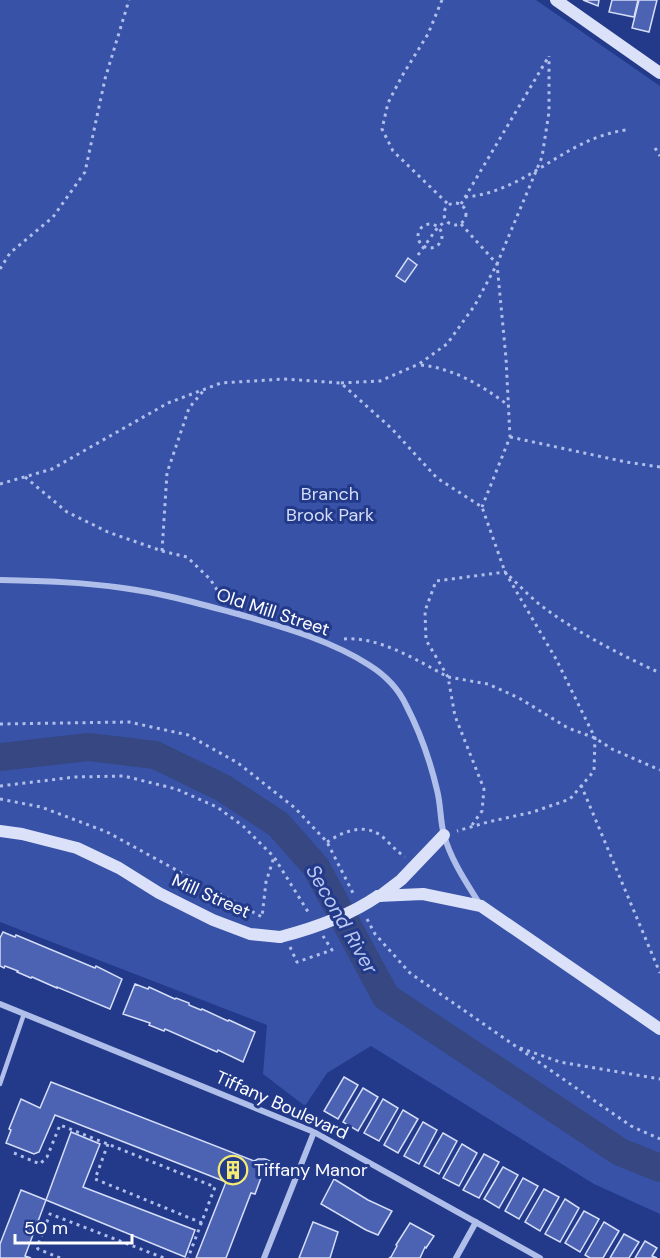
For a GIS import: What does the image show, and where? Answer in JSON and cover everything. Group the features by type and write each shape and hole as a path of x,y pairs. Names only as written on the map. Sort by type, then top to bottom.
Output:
{"street":[{"path":"561,2 660,74"},
{"name":"Old Mill Street","path":"0,580 82,583 177,597 285,627 370,665 397,689 418,732 438,792 444,835 460,874 481,906"},
{"name":"Mill Street","path":"0,831 22,834 77,848 119,868 159,893 213,921 250,934 280,937 308,930 362,907 378,896 423,894 481,906 660,1029"},
{"path":"378,896 401,880 444,835"},
{"name":"Tiffany Boulevard","path":"0,1004 314,1132 540,1258"},
{"path":"264,1258 314,1132"},
{"path":"456,1258 476,1222"}],"lane":[{"path":"0,1084 24,1014"},
{"path":"0,1057 7,1059"}],"path":[{"path":"0,269 10,253 53,217 85,172 105,79 129,0"},
{"path":"442,0 428,34 388,103 382,129 393,151 448,205"},
{"path":"0,484 52,469 168,403 221,382 284,379 340,383 380,381 419,364 447,344 475,305 497,264 542,157 549,112 549,56 461,204"},
{"path":"465,197 484,195 516,184 582,143 607,133 626,130"},
{"path":"655,148 660,156"},
{"path":"446,221 455,225 461,224 467,214 461,204 448,205"},
{"path":"446,221 444,214 448,205"},
{"path":"418,255 438,227 446,221"},
{"path":"461,224 497,264 506,358 510,437 482,507"},
{"path":"429,225 438,227 442,236 440,244 433,248 424,246 419,239 420,231 429,225"},
{"path":"419,364 441,367 468,378 508,405"},
{"path":"340,383 392,429 437,478 482,507 505,572 556,659 595,738 594,771 570,799 533,812 444,835"},
{"path":"162,551 167,473 189,408 206,389"},
{"path":"510,437 626,462 660,466"},
{"path":"25,477 67,512 108,532 162,551 187,557 210,579 232,613"},
{"path":"505,572 536,602 553,614 615,651 660,673"},
{"path":"471,827 482,811 484,789 455,716 448,677 426,640 425,611 436,581 505,572"},
{"path":"320,642 352,639 392,648 448,677 488,684 519,698 568,728 595,738 612,749 660,770"},
{"path":"0,724 129,722 188,735 238,763 295,808 327,842 345,878"},
{"path":"0,786 75,777 124,776 176,789 217,807 243,826 274,858 315,922"},
{"path":"581,785 660,973"},
{"path":"0,799 41,807 107,832 262,917 266,882 274,858"},
{"path":"327,842 354,829 369,830 386,839 406,858"},
{"path":"290,947 297,962 332,950 321,931"},
{"path":"375,934 411,973 631,1126 660,1139"},
{"path":"516,1046 560,1062 660,1079"},
{"path":"14,1153 40,1164 47,1157 60,1125 215,1187 188,1258"},
{"path":"108,1144 95,1179 202,1223"},
{"path":"60,1258 37,1247 50,1214 164,1258"}],"green space":[{"name":"Branch Brook Park","path":"0,0 536,0 660,86 660,1214 594,1184 371,1046 327,1073 305,1106 263,1074 267,1025 0,922"}],"building":[{"path":"583,0 599,0 598,6"},
{"path":"612,0 638,0 634,17 609,12"},
{"path":"639,0 657,0 649,32 632,28"},
{"path":"408,258 417,265 405,282 396,276"},
{"path":"3,932 15,937 16,935 95,968 96,966 122,979 110,1009 18,971 0,966 0,938"},
{"path":"135,984 148,989 149,987 189,1003 189,1005 255,1032 243,1062 218,1050 217,1052 165,1029 164,1031 149,1025 150,1023 123,1014"},
{"path":"344,1077 358,1085 338,1119 324,1111"},
{"name":"Tiffany Manor","path":"51,1082 254,1161 265,1159 270,1161 269,1173 262,1175 255,1194 251,1193 226,1258 196,1258 226,1182 55,1115 39,1152 34,1154 6,1143 21,1099 40,1108"},
{"path":"363,1088 378,1097 358,1131 343,1122"},
{"path":"383,1099 398,1108 379,1141 364,1133"},
{"path":"403,1110 418,1119 398,1153 384,1145"},
{"path":"423,1122 437,1130 419,1164 404,1156"},
{"path":"71,1132 100,1144 83,1187 195,1230 185,1257 46,1200"},
{"path":"443,1133 457,1141 439,1174 424,1166"},
{"path":"462,1144 477,1153 459,1186 443,1178"},
{"path":"484,1154 499,1162 479,1198 463,1190"},
{"path":"503,1167 518,1175 499,1208 484,1199"},
{"path":"523,1178 538,1186 519,1219 505,1211"},
{"path":"334,1179 368,1200 392,1211 378,1235 321,1204"},
{"path":"544,1189 559,1197 540,1231 525,1222"},
{"path":"21,1190 46,1200 25,1256 31,1258 0,1258 0,1244"},
{"path":"565,1199 579,1208 560,1242 545,1234"},
{"path":"584,1211 599,1219 580,1252 565,1243"},
{"path":"313,1222 338,1232 330,1258 299,1258"},
{"path":"604,1222 619,1231 603,1258 590,1258 585,1255"},
{"path":"410,1223 434,1236 420,1258 389,1258 391,1257"},
{"path":"624,1234 639,1242 629,1258 610,1258"},
{"path":"645,1241 657,1248 652,1256 657,1258 635,1258"}],"waterway":[{"name":"Second River","path":"0,757 89,747 155,755 223,788 278,824 316,867 386,997 620,1152 660,1168"}],"place":[{"name":"Tiffany Manor","path":"233,1170"}]}
